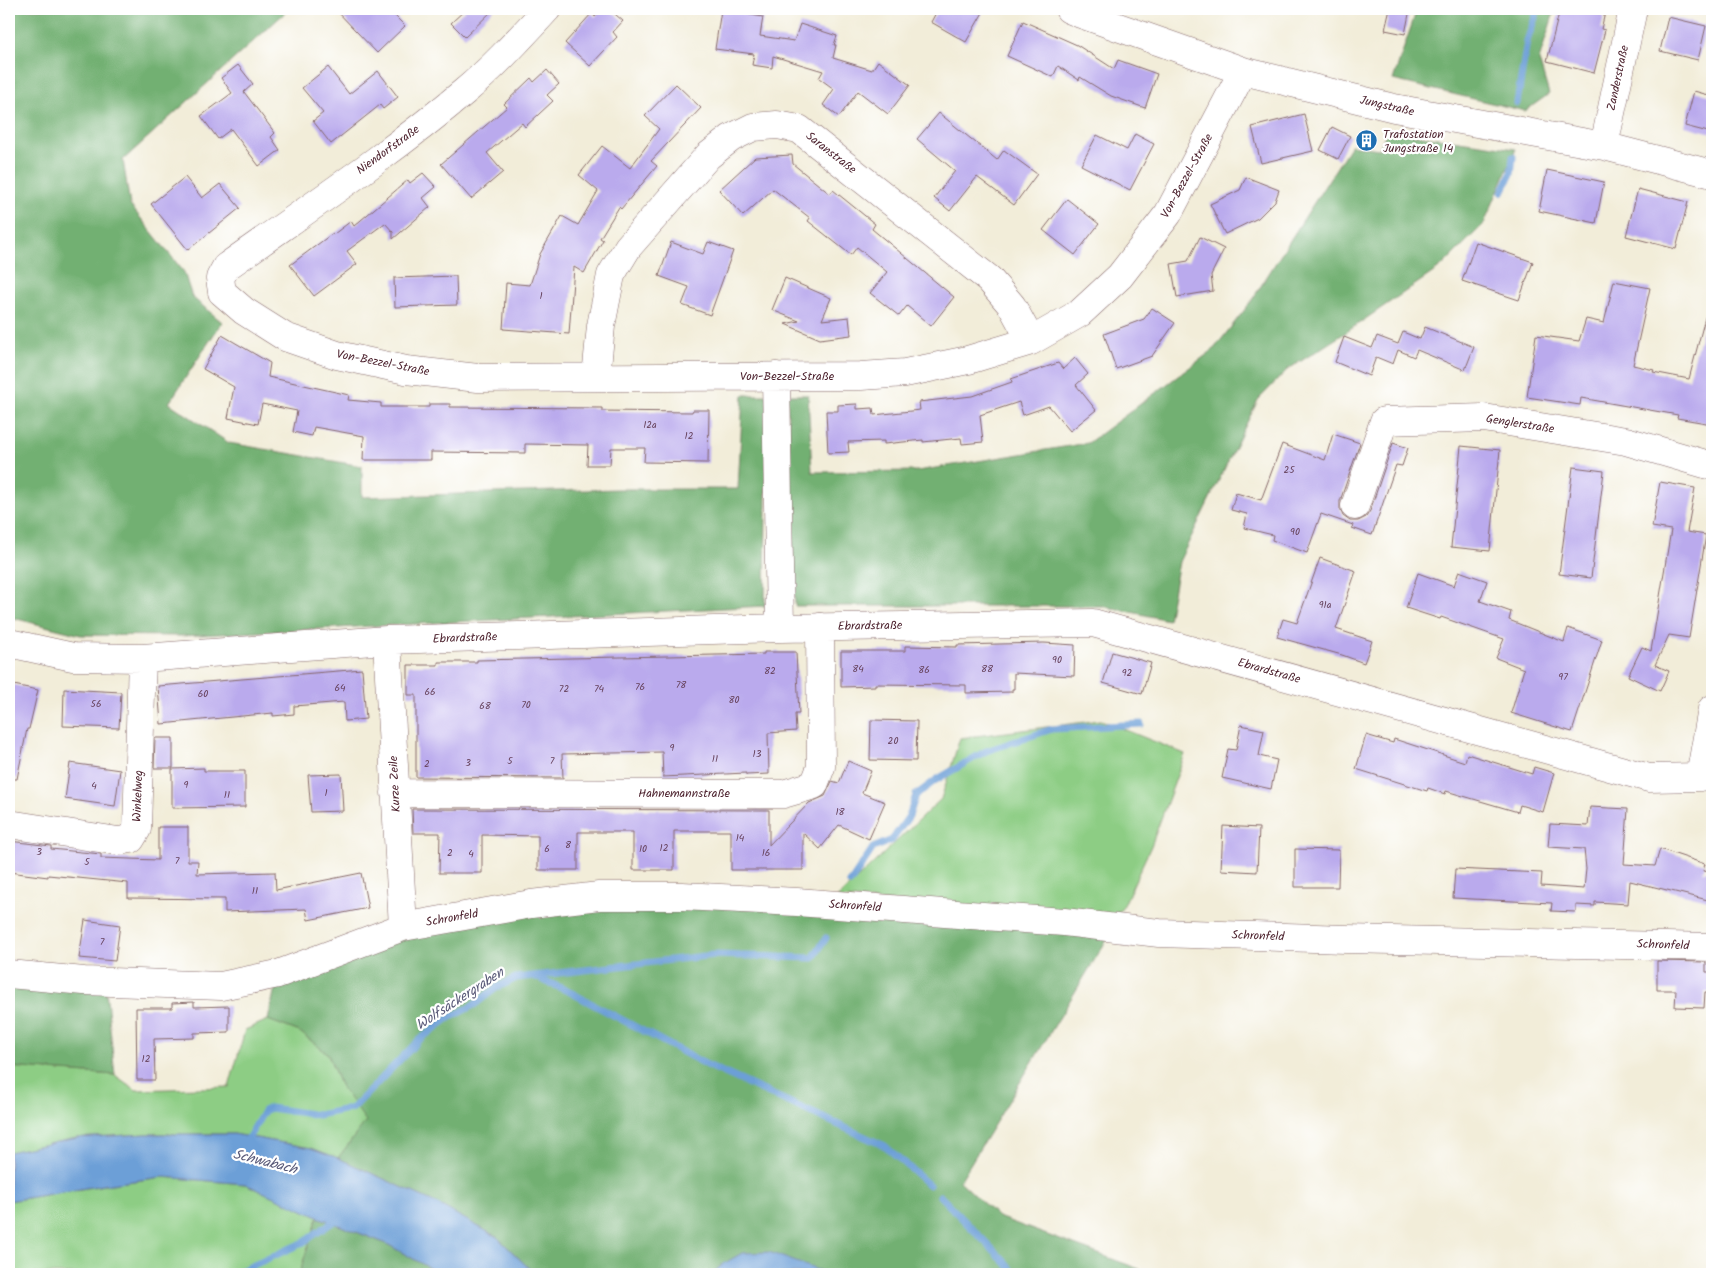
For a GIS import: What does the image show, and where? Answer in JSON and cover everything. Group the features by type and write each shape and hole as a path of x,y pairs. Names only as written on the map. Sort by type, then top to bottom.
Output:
{"street":[{"name":"Niendorfstraße","path":"220,278 226,266 399,143 465,91 547,9"},
{"name":"Jungstraße","path":"1069,9 1243,71 1394,108 1604,146 1712,174"},
{"name":"Zanderstraße","path":"1604,146 1633,9"},
{"name":"Von-Bezzel-Straße","path":"220,278 222,292 244,311 285,337 337,355 406,370 478,378 861,376 905,373 968,360 1031,341 1080,313 1120,276 1168,214 1243,71"},
{"name":"Saranstraße","path":"596,377 601,326 611,275 628,247 708,156 731,138 753,127 777,125 800,129 989,279 1012,306 1031,341"},
{"path":"776,376 780,628"},
{"name":"Genglerstraße","path":"1355,506 1384,421 1484,418 1626,441 1712,466"},
{"name":"Ebrardstraße","path":"9,643 73,657 142,658 387,640 820,627 1093,623 1649,778 1706,776"},
{"name":"Hahnemannstraße","path":"395,793 783,794 814,785 821,767 820,627"},
{"name":"Kurze Zeile","path":"387,640 403,927"},
{"name":"Winkelweg","path":"9,824 118,841 131,839 137,829 142,658"},
{"path":"1706,776 1712,709"},
{"name":"Schronfeld","path":"9,974 84,981 221,986 278,974 403,927 531,904 599,896 682,896 806,903 1064,922 1159,933 1712,947"}],"green space":[{"path":"9,9 289,9 123,160 130,205 184,272 192,297 222,322 169,403 229,443 362,466 362,497 618,489 738,489 743,395 767,395 765,606 180,636 81,635 9,617"},
{"path":"1417,9 1555,9 1539,60 1549,94 1525,111 1393,80"},
{"path":"1387,131 1516,149 1484,224 1441,267 1287,370 1258,400 1179,562 1168,620 1103,606 795,606 787,395 808,395 812,472 917,471 1088,443 1213,350 1250,303 1351,145 1379,149"},
{"path":"1101,720 1185,754 1151,846 1123,907 1117,914 1110,917 837,898 941,799 960,738"},
{"path":"682,896 1114,928 960,1181 998,1217 1153,1274 828,1274 826,1272 723,1264 712,1274 535,1274 497,1237 434,1202 338,1158 366,1121 340,1085 328,1054 300,1032 268,1020 278,974 403,927"},
{"path":"9,982 106,990 115,1075 9,1067"},
{"path":"268,1020 300,1032 328,1054 340,1085 367,1121 338,1158 311,1148 234,1134 146,1134 77,1138 9,1152 9,1067 115,1075 136,1090 229,1087 245,1030"},
{"path":"163,1177 246,1184 318,1217 299,1274 9,1274 9,1201"},
{"path":"318,1217 387,1244 440,1274 299,1274"}],"water":[{"name":"Schwabach","path":"146,1134 234,1134 311,1148 338,1158 434,1202 497,1237 535,1274 440,1274 387,1244 318,1217 245,1184 163,1177 9,1201 9,1152 77,1138"},
{"path":"769,1252 828,1274 712,1274 723,1264 742,1253"}],"building":[{"path":"335,9 388,9 405,26 377,53"},
{"path":"466,9 494,9 465,37 451,23"},
{"path":"602,9 609,9 623,21 613,32 617,37 590,66 565,43 592,13 595,17"},
{"path":"938,9 985,9 966,42 931,22"},
{"path":"1390,9 1410,9 1405,34 1385,30"},
{"path":"1560,9 1606,9 1601,29 1605,30 1594,73 1547,61"},
{"path":"721,10 763,17 760,36 794,41 800,24 837,36 833,58 872,70 878,61 910,85 888,114 858,91 839,117 823,105 834,89 819,78 823,71 773,56 772,68 752,65 754,54 715,49"},
{"path":"1668,17 1706,26 1698,60 1660,51"},
{"path":"1023,21 1077,45 1114,69 1118,60 1157,74 1145,108 1111,96 1080,77 1079,80 1058,66 1053,77 1007,56"},
{"path":"238,65 253,84 244,92 275,133 271,137 280,150 259,166 231,129 218,139 201,116 232,93 221,78"},
{"path":"328,67 349,94 378,71 398,97 383,109 380,105 331,144 313,121 323,113 302,88"},
{"path":"547,70 559,84 547,95 553,101 525,127 522,123 487,153 503,172 471,199 441,164 507,107 504,104 531,78 534,82"},
{"path":"676,84 701,108 651,161 657,166 621,209 619,207 600,238 603,240 584,273 574,267 569,334 503,329 506,283 530,285 540,254 562,216 578,225 598,191 579,175 602,146 630,168 659,129 645,116"},
{"path":"1694,91 1712,96 1712,133 1685,126"},
{"path":"939,113 997,160 1004,150 1037,174 1014,205 977,177 950,211 934,198 955,171 917,139"},
{"path":"1304,114 1313,151 1261,163 1252,127"},
{"path":"1332,127 1350,136 1338,159 1320,150"},
{"path":"1135,134 1154,144 1130,190 1081,165 1097,135 1127,150"},
{"path":"792,155 793,164 830,194 833,190 875,224 872,229 954,297 931,326 907,306 899,316 870,293 887,272 857,247 851,255 808,221 810,218 773,189 743,216 719,190 755,157"},
{"path":"1547,170 1604,182 1596,223 1539,211"},
{"path":"423,173 436,187 423,198 430,207 393,239 393,232 385,223 347,251 357,264 314,296 290,265 351,221 354,226 408,180 410,183"},
{"path":"185,177 202,198 220,184 240,208 188,250 151,204"},
{"path":"1246,177 1279,190 1275,201 1258,218 1225,234 1210,204 1240,190"},
{"path":"1638,189 1688,202 1676,249 1626,236"},
{"path":"1067,199 1099,224 1075,255 1043,230"},
{"path":"1200,237 1224,249 1211,275 1213,291 1177,297 1171,264 1188,261"},
{"path":"671,242 703,254 708,242 733,251 710,315 682,305 689,287 659,276"},
{"path":"1476,242 1533,262 1519,300 1462,281"},
{"path":"456,276 457,305 395,307 394,278"},
{"path":"785,278 831,298 822,320 849,317 851,335 820,339 785,324 799,321 772,310"},
{"path":"1614,281 1650,288 1633,365 1654,370 1653,372 1689,379 1706,314 1712,314 1712,424 1677,418 1678,415 1581,398 1580,405 1527,397 1536,335 1579,341 1586,319 1604,323"},
{"path":"1152,308 1175,323 1152,356 1116,369 1104,334 1144,319"},
{"path":"1425,327 1474,347 1465,370 1417,350 1414,357 1398,350 1393,364 1376,357 1369,376 1335,362 1344,337 1372,348 1377,336 1398,344 1403,332 1420,339"},
{"path":"222,335 270,363 268,377 349,395 348,400 381,403 381,407 429,407 429,404 450,404 450,407 602,408 602,411 692,412 693,410 709,410 708,463 644,462 645,448 611,448 610,465 587,465 588,445 525,444 525,453 431,452 431,460 363,460 364,436 314,427 312,436 293,432 297,411 262,404 258,424 228,418 234,387 203,369"},
{"path":"1075,358 1088,374 1076,385 1096,410 1070,431 1049,406 1023,415 1019,402 980,415 983,442 962,444 961,438 884,444 884,441 848,442 849,452 828,453 826,411 838,411 838,405 857,404 857,409 873,408 874,415 920,410 919,402 972,396 1012,382 1011,379 1058,363 1063,369"},
{"path":"1333,434 1360,443 1340,501 1340,509 1343,516 1350,521 1358,521 1366,517 1370,511 1393,443 1408,448 1402,466 1396,465 1372,535 1352,528 1353,525 1321,514 1307,553 1272,540 1273,535 1244,528 1247,514 1231,510 1236,493 1261,500 1282,444 1325,460"},
{"path":"1461,446 1500,450 1490,551 1451,547"},
{"path":"1573,467 1604,471 1591,578 1559,574"},
{"path":"1660,482 1695,488 1687,532 1706,535 1689,638 1669,635 1655,665 1669,671 1660,691 1628,676 1642,647 1651,651 1671,530 1652,527"},
{"path":"1320,558 1356,571 1336,629 1372,641 1364,663 1277,637 1283,619 1297,623"},
{"path":"1459,571 1487,581 1480,601 1511,612 1509,620 1564,642 1568,628 1602,640 1572,732 1511,713 1524,669 1496,658 1504,639 1441,617 1440,619 1406,608 1418,573 1454,586"},
{"path":"1044,643 1075,645 1074,676 1014,673 1014,689 1012,689 1012,692 966,693 966,685 875,684 875,686 841,687 841,651 905,651 905,646 957,647 957,645"},
{"path":"764,652 796,652 799,714 795,714 796,731 768,733 769,774 746,775 746,773 663,777 662,752 562,754 563,778 416,777 416,695 408,695 408,665 438,665 438,662 477,662 477,660 764,654"},
{"path":"1112,652 1151,663 1142,694 1103,683"},
{"path":"362,669 366,719 345,721 344,702 294,706 294,714 273,716 273,713 161,724 158,686"},
{"path":"9,684 38,690 29,729 27,729 17,779 9,779"},
{"path":"64,689 121,692 119,728 63,726"},
{"path":"871,720 917,721 916,761 870,760"},
{"path":"1241,725 1264,730 1259,756 1277,760 1271,789 1222,778 1228,749 1236,750"},
{"path":"1366,735 1393,743 1394,739 1465,762 1467,754 1532,774 1534,767 1554,773 1543,812 1520,805 1518,812 1446,791 1445,794 1428,788 1427,791 1356,769"},
{"path":"155,738 173,738 173,768 154,768"},
{"path":"848,761 871,771 862,793 885,802 869,839 839,825 820,849 803,833 803,870 731,870 731,831 674,831 674,870 633,870 633,832 578,832 578,870 538,870 538,836 482,835 482,873 439,873 440,833 413,833 412,809 769,810 769,845 809,803 825,796 832,781 839,783"},
{"path":"70,763 120,770 115,806 65,799"},
{"path":"204,768 204,771 245,771 245,807 172,808 172,769"},
{"path":"341,774 343,811 311,812 308,775"},
{"path":"1590,807 1628,809 1624,864 1655,866 1660,849 1705,864 1703,871 1712,872 1712,901 1630,881 1628,904 1595,902 1595,906 1576,905 1576,912 1551,911 1552,903 1453,898 1455,869 1542,873 1541,886 1584,889 1586,869 1584,849 1548,847 1550,824 1588,826"},
{"path":"1223,826 1259,828 1257,872 1221,870"},
{"path":"158,827 188,827 188,861 198,861 197,874 275,872 276,890 361,873 368,908 308,920 306,909 225,912 225,899 128,898 128,883 9,872 9,841 51,846 51,849 101,854 101,858 158,860"},
{"path":"1295,849 1339,850 1338,887 1295,887"},
{"path":"85,920 120,925 115,961 79,958"},
{"path":"1657,961 1706,962 1706,972 1712,972 1712,992 1705,992 1704,1008 1675,1007 1676,990 1657,990"},
{"path":"194,1002 194,1007 229,1006 229,1032 194,1033 194,1038 154,1039 155,1080 137,1080 136,1008 172,1008 172,1003"}],"waterway":[{"name":"Wolfsäckergraben","path":"1517,103 1527,41 1538,9"},
{"name":"Wolfsäckergraben","path":"1502,192 1511,174 1513,157"},
{"name":"Wolfsäckergraben","path":"850,883 873,848 892,840 909,816 916,795 936,780 986,751 1052,729 1141,724"},
{"name":"Wolfsäckergraben","path":"245,1144 264,1111 270,1108 318,1115 353,1108 419,1040 449,1018 474,1005 496,988 516,978 714,955 813,958 826,938"},
{"path":"536,977 568,991 707,1065 885,1146 929,1185"},
{"path":"940,1196 1015,1274"},
{"path":"234,1274 302,1243 339,1219"}],"place":[{"name":"Trafostation Jungstraße 14","path":"1367,141"}]}
